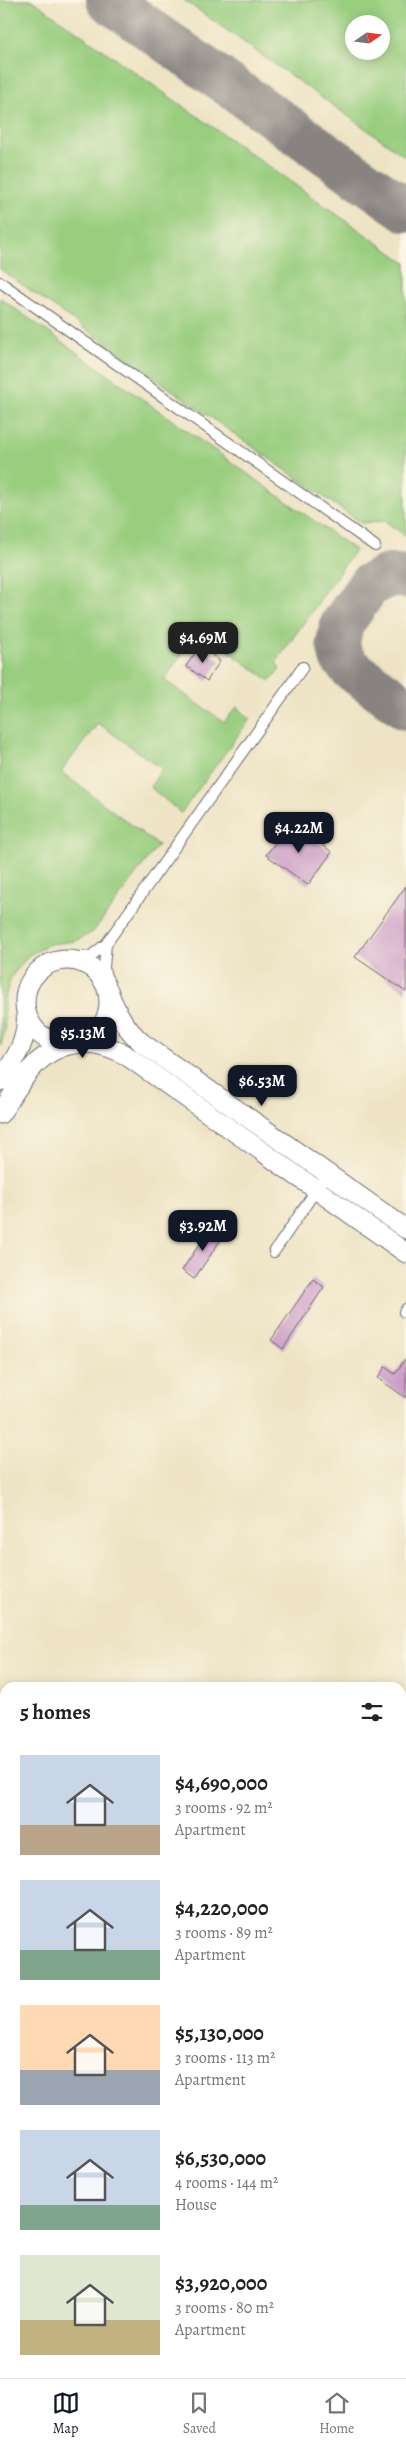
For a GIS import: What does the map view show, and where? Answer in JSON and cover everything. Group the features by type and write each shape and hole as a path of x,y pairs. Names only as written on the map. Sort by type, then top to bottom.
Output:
{"street":[{"path":"0,1081 23,1044 26,1029 25,1008 27,988 38,971 56,961 66,959 77,961 92,968 103,980 111,1002 124,1025 142,1043 406,1229"},
{"path":"0,1114 38,1062 56,1049 76,1043 96,1032 104,1023 109,1007 108,990"},
{"path":"25,1008 29,1019 43,1037 65,1044 99,1044 121,1052 406,1252"}],"lane":[{"path":"0,282 374,546"},
{"path":"66,959 83,959 91,956 106,944 303,667"},
{"path":"106,944 104,967 108,990"},
{"path":"274,1252 328,1174"}],"green space":[{"path":"0,0 32,0 406,263 406,536 385,521 361,523 0,269"},
{"path":"184,0 406,0 406,157"},
{"path":"0,298 355,550 276,662 280,669 270,681 199,630 164,680 224,722 237,707 250,719 181,813 150,787 162,769 98,723 61,772 158,845 93,932 75,941 50,944 29,955 11,977 4,1001 5,1031 0,1048"}],"building":[{"path":"200,646 220,661 207,681 186,666"},
{"path":"290,823 332,852 308,885 266,855"},
{"path":"406,886 406,992 355,957"},
{"path":"212,1226 224,1235 194,1279 182,1270"},
{"path":"313,1279 324,1287 283,1349 271,1340"},
{"path":"406,1358 406,1398 378,1378 385,1367 395,1374"}],"taxiway":[{"path":"108,0 406,210"},
{"path":"406,577 390,575 369,585 342,624 338,643 341,657 351,669 406,708"}]}
